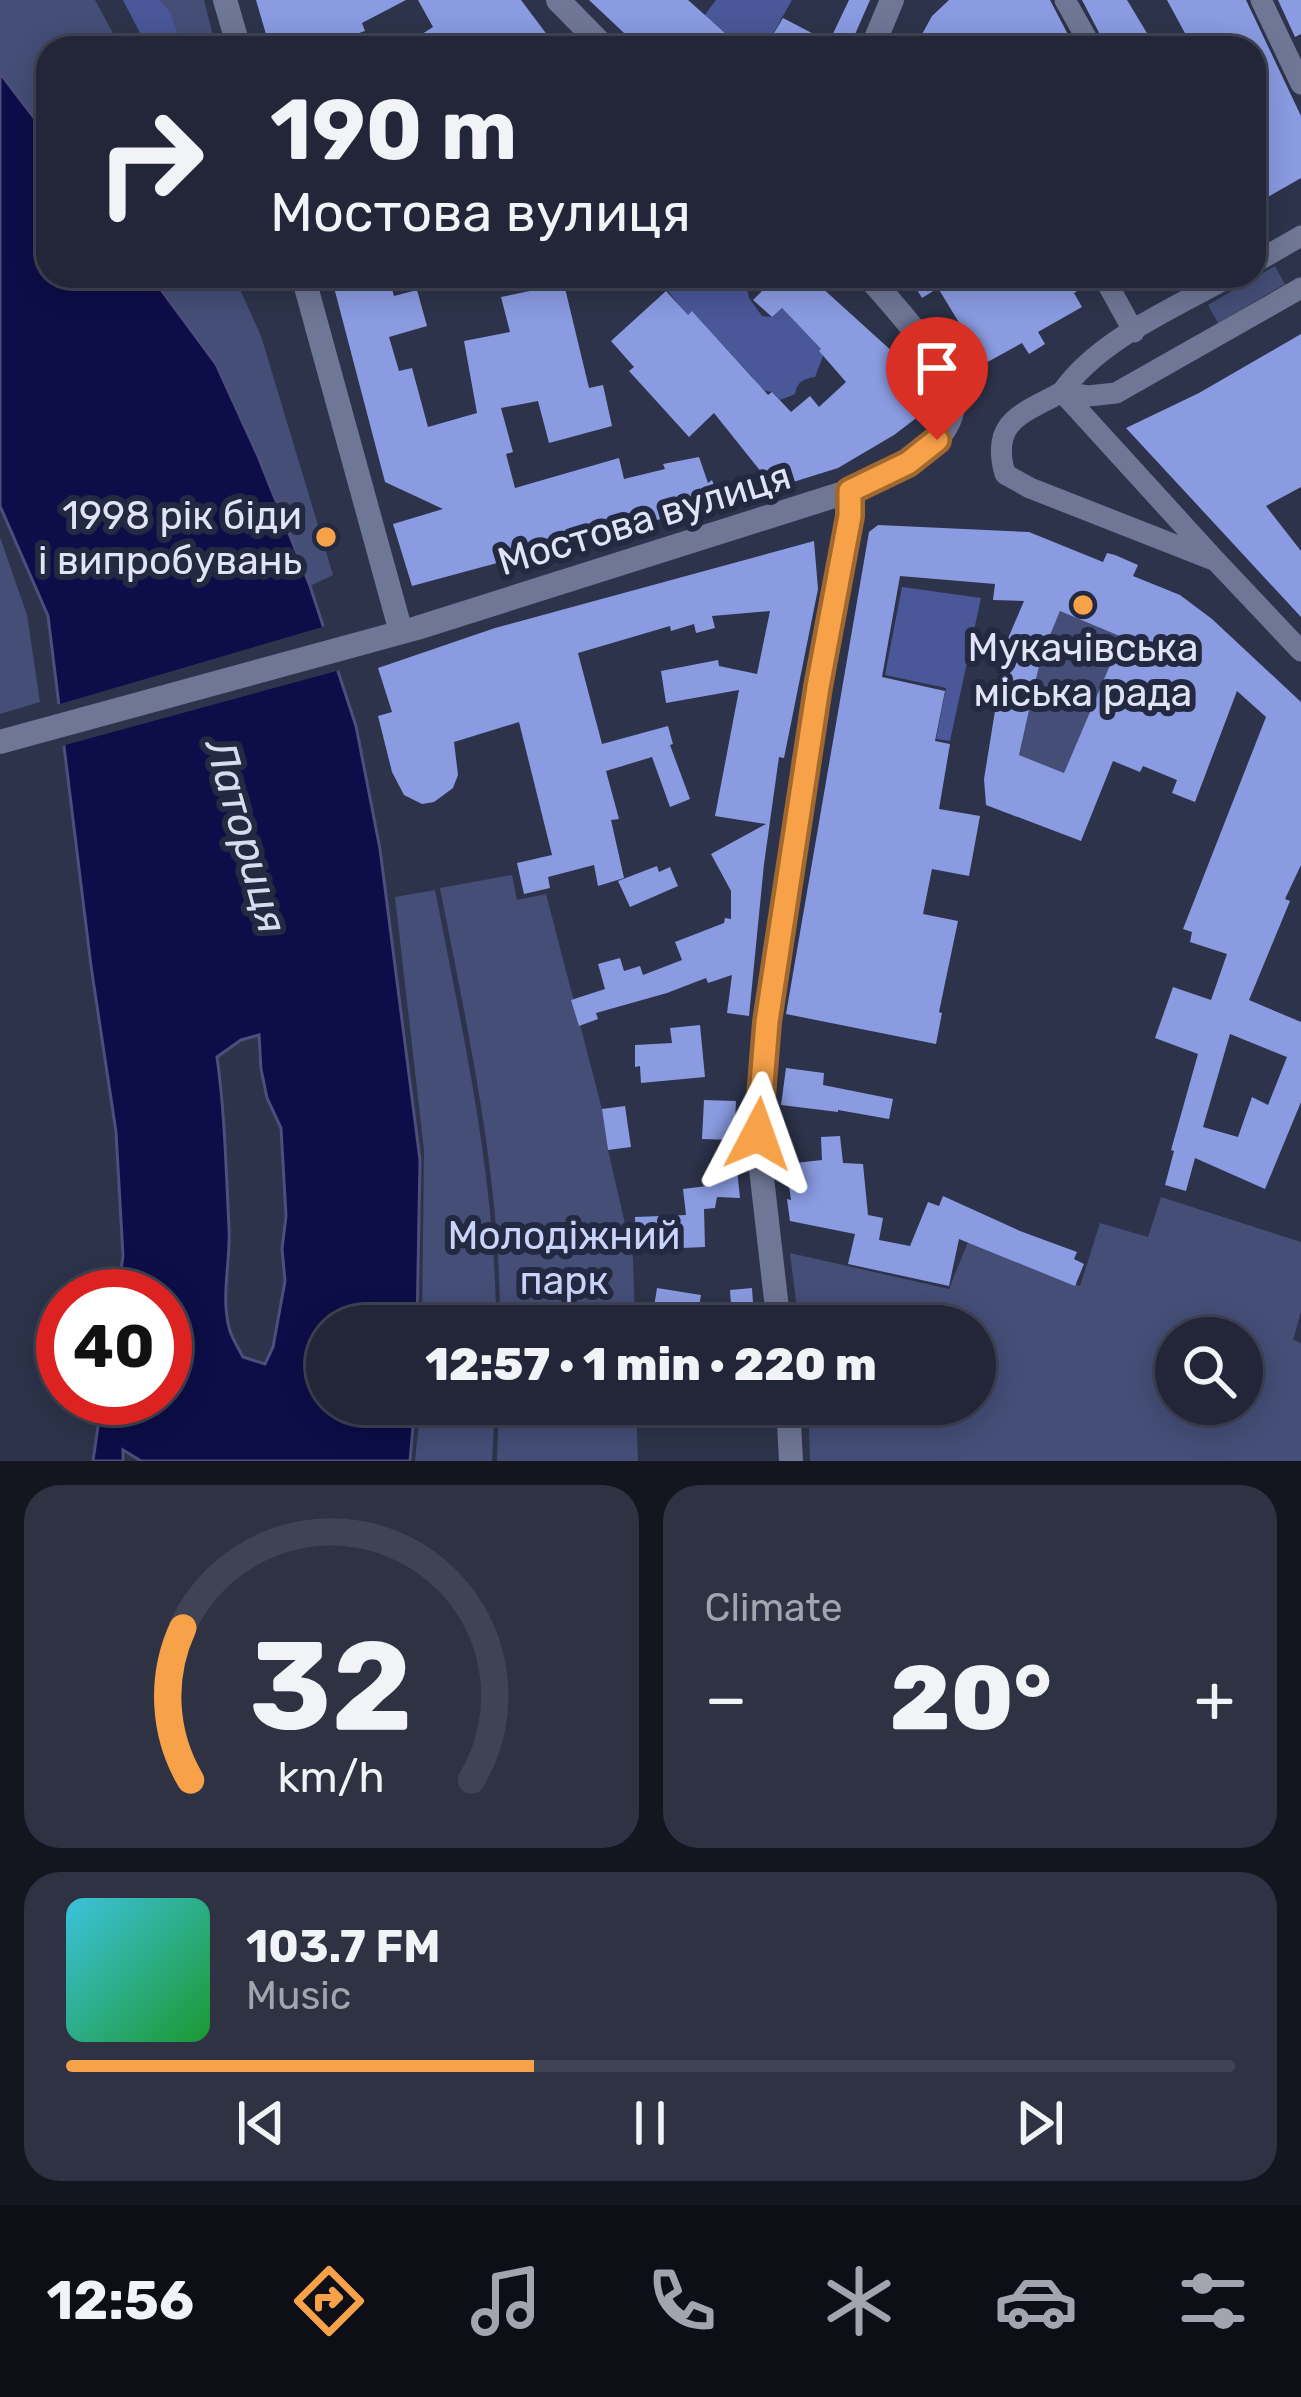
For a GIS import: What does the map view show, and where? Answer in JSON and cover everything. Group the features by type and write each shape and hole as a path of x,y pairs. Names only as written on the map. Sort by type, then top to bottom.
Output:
{"street":[{"path":"225,0 236,36"},
{"path":"558,0 593,36"},
{"path":"877,36 892,0"},
{"path":"1065,0 1085,36"},
{"path":"1261,0 1301,84"},
{"path":"1266,256 1301,236"},
{"path":"306,288 401,632"},
{"name":"Мостова вулиця","path":"0,742 401,632 850,491 908,463 937,440 952,409 945,377 878,288"},
{"path":"1110,288 1134,332"},
{"path":"1209,288 1096,354 1062,392 1021,414 1003,434 998,452 1005,474 1030,488 1216,562"},
{"path":"1062,392 1116,393 1301,288"},
{"path":"1062,392 1301,651"},
{"path":"776,1305 758,1134 759,1090 818,687 850,516 850,491"},
{"path":"789,1425 791,1461"}],"green space":[{"path":"0,0 95,0 114,36 36,36 36,120 0,73"},
{"path":"123,0 204,0 213,36 142,36"},
{"path":"1275,266 1285,284 1218,323 1208,305 1237,288 1266,288 1266,271"},
{"path":"160,288 239,288 261,336 333,575 310,586 216,364"},
{"path":"0,537 27,615 40,702 0,714"},
{"path":"1068,592 1130,619 1064,773 1019,755 1041,657"},
{"name":"Молодіжний парк","path":"512,875 517,900 546,894 602,1109 633,1258 634,1305 500,1305 489,1160 440,888"},
{"path":"435,890 484,1161 496,1305 422,1305 424,1150 395,897"},
{"path":"1161,1197 1301,1242 1301,1312 1293,1340 1301,1343 1301,1461 810,1461 809,1425 996,1425 996,1305 796,1305 790,1253 949,1289 968,1242 1080,1286 1100,1223 1148,1237"},
{"path":"419,1425 494,1425 492,1461 415,1461"},
{"name":"Молодіжний парк","path":"498,1425 637,1425 638,1461 497,1461"}],"shaded area":[{"path":"123,0 159,0 170,12 179,36 142,36"},
{"path":"716,0 792,0 772,36 729,36 713,22 700,36 689,36"},
{"path":"666,288 747,288 762,316 772,317 782,308 821,349 815,377 802,381 795,394 780,400 760,390 693,312 687,315"},
{"path":"902,587 981,598 950,741 936,739 946,688 885,675"}],"water":[{"name":"Латориця","path":"0,73 36,120 36,288 160,288 216,364 310,586 356,726 380,849 420,1160 417,1305 306,1305 306,1425 413,1425 410,1461 141,1461 123,1450 123,1461 93,1461 98,1425 192,1425 192,1269 121,1269 116,1132 48,616 0,506","holes":["259,1035 267,1098 281,1128 285,1281 273,1347 265,1364 243,1357 227,1319 229,1227 217,1057 241,1040"]}],"pier":[{"path":"329,625 344,669 58,747 53,706"}],"building":[{"path":"256,0 406,0 362,23 365,31 360,36 266,36"},
{"path":"418,0 521,0 548,36 419,36 433,27"},
{"path":"589,0 688,0 728,36 627,36"},
{"path":"849,0 870,0 854,36 832,36"},
{"path":"949,0 1050,0 1069,36 921,36"},
{"path":"1082,0 1127,0 1149,36 1101,36"},
{"path":"1167,0 1246,0 1263,36 1186,36"},
{"path":"1278,0 1301,0 1301,34 1295,37"},
{"path":"783,18 818,36 772,36"},
{"path":"1266,42 1301,116 1301,178 1266,198"},
{"path":"334,288 392,288 394,296 417,290 427,326 389,337 399,371 412,368 428,427 477,413 464,341 510,332 501,297 565,288 589,388 603,385 612,426 549,443 538,401 501,408 513,452 506,454 515,488 619,458 624,479 699,457 720,503 412,586 393,524 443,509 385,482"},
{"path":"759,288 822,288 905,363 921,385 915,419 838,468 774,488 714,413 689,437 629,371 634,367 611,341 666,291 688,315 692,311 768,395 772,392 791,412 810,396 819,407 846,382 782,308 772,317 753,300 762,291"},
{"path":"916,288 938,288 922,298"},
{"path":"938,288 1082,288 1074,293 1082,307 1038,332 1045,344 1029,354 1022,343 984,364"},
{"path":"1301,334 1301,487 1266,506 1301,551 1301,617 1126,428 1199,393"},
{"path":"878,525 1029,532 1103,562 1107,553 1115,555 1138,565 1133,576 1180,595 1212,619 1301,702 1301,865 1249,1000 1301,1022 1301,1102 1265,1189 1195,1158 1186,1191 1165,1185 1198,1054 1155,1038 1173,987 1211,1000 1227,954 1190,942 1192,932 1183,929 1266,717 1237,691 1195,802 1172,793 1177,780 1143,766 1140,772 1113,761 1081,841 986,805 984,779 1006,643 1024,601 993,600 995,584 900,576 882,677 945,691 935,741 950,744 939,809 980,816 969,876 932,869 923,914 958,921 936,1044 786,1014 869,532","holes":["1060,611 1122,637 1064,773 1019,755 1041,657","1230,1034 1287,1057 1268,1105 1252,1097 1238,1137 1203,1127"]},
{"path":"814,541 818,589 784,758 779,757 749,1016 727,1013 732,975 708,983 706,978 596,1013 598,1019 579,1026 571,1000 605,989 598,964 620,958 624,971 640,966 643,975 682,960 675,942 731,919 731,891 711,854 766,824 715,816 739,690 666,703 661,671 718,660 719,666 757,674 770,611 712,616 715,628 696,633 694,624 671,631 670,626 578,653 602,744 668,726 690,799 670,807 652,757 606,771 619,819 611,820 624,878 598,886 594,865 548,877 550,888 524,894 517,863 552,855 519,722 454,742 458,775 453,788 434,802 422,804 404,795 392,772 378,716 392,712 378,668 495,628"},
{"path":"657,866 659,872 670,867 678,886 630,907 618,881"},
{"path":"700,1025 705,1077 641,1083 635,1045 672,1043 670,1028"},
{"path":"786,1068 824,1073 823,1085 893,1099 889,1119 781,1105"},
{"path":"704,1100 736,1101 734,1140 702,1139"},
{"path":"625,1106 631,1147 608,1150 602,1109"},
{"path":"840,1136 843,1163 863,1164 868,1215 883,1218 879,1240 910,1246 928,1202 939,1206 943,1196 1077,1252 1074,1259 1084,1264 1075,1286 959,1239 949,1286 848,1264 855,1234 790,1221 787,1199 791,1200 786,1164 822,1160 821,1137"},
{"path":"737,1169 740,1198 717,1197 715,1208 704,1209 705,1247 636,1250 635,1217 686,1215 683,1189 707,1186 706,1173"},
{"path":"657,1288 701,1295 699,1305 654,1305"},
{"path":"752,1288 753,1305 731,1305 730,1290"}],"place":[{"name":"1998 рік біди і випробувань","path":"326,537"},
{"name":"Мукачівська міська рада","path":"1083,605"}],"route":[{"path":"758,1134 767,1022 818,687 850,516 850,491 908,463 937,440"}]}
